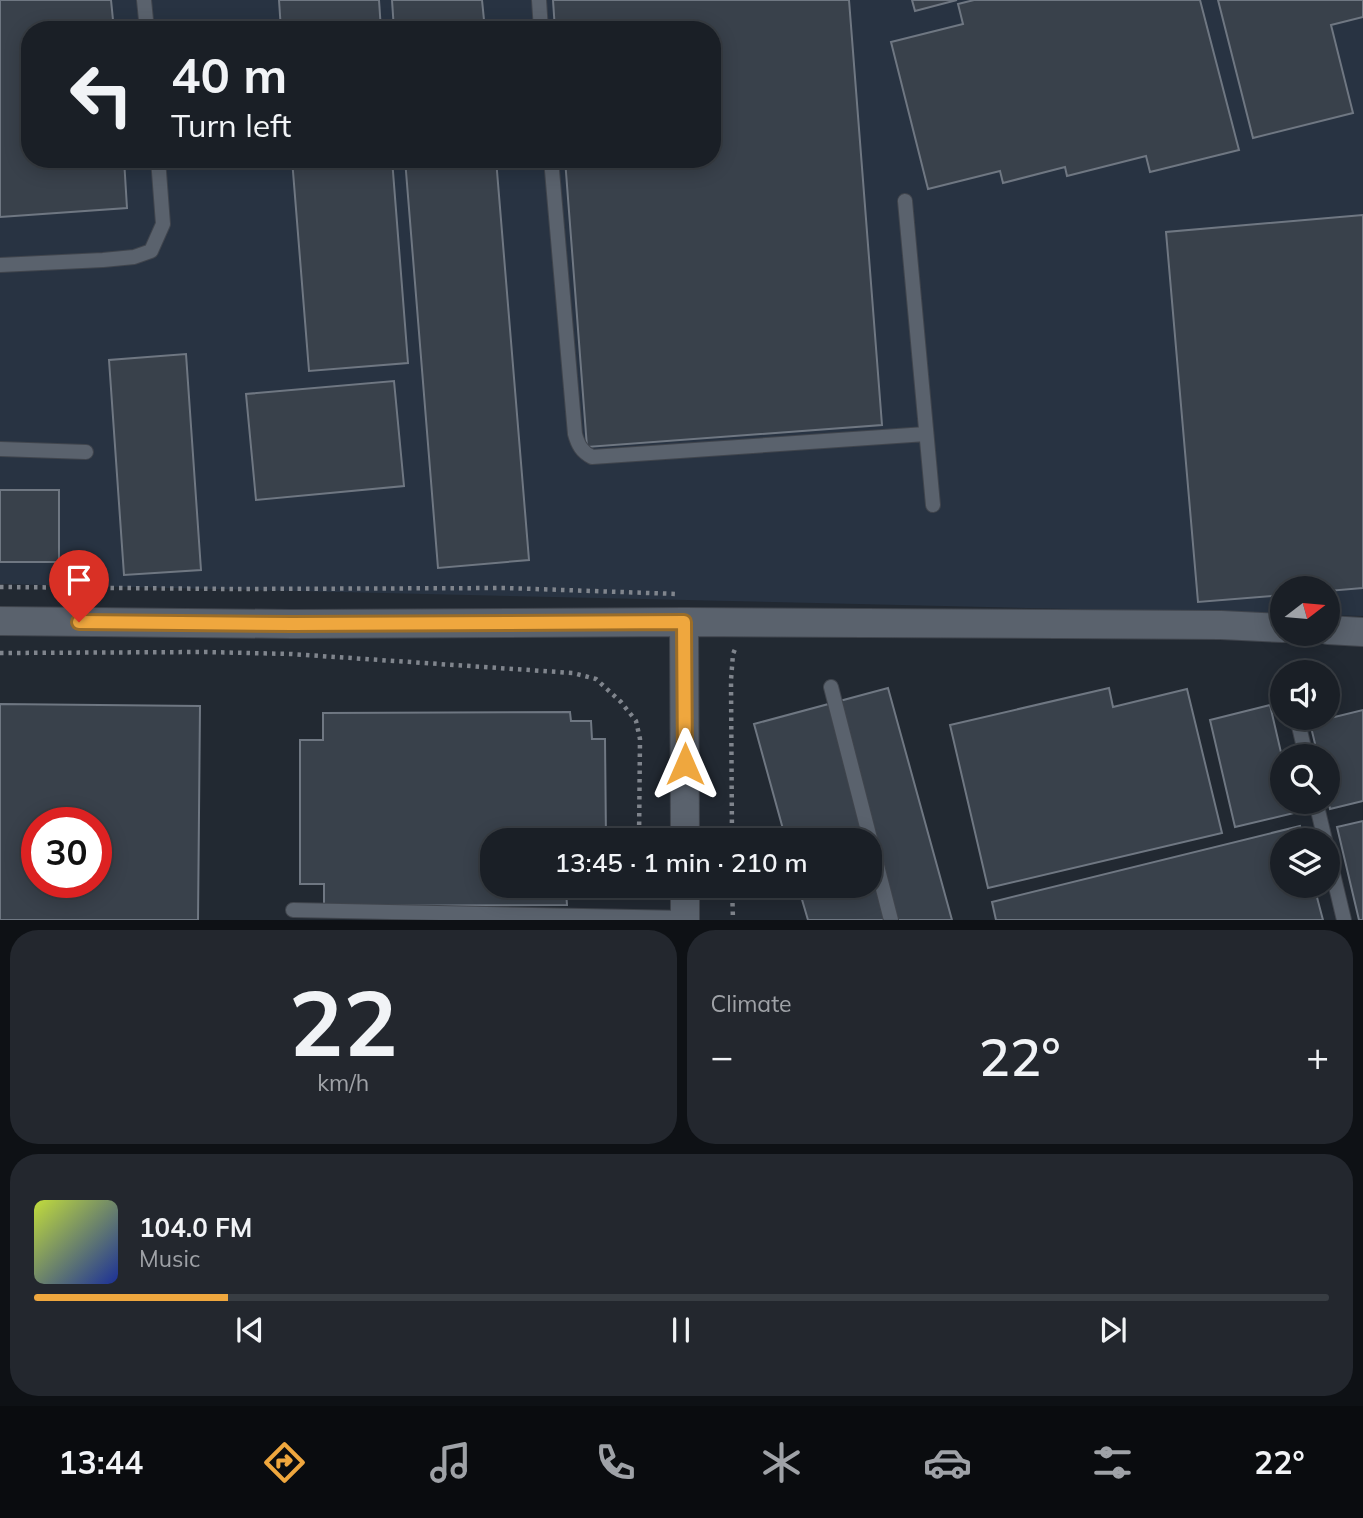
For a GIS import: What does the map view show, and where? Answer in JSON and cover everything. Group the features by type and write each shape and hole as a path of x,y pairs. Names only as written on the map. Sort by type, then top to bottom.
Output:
{"street":[{"path":"0,621 292,624 684,622 1270,627"},
{"path":"684,622 685,828"},
{"path":"1340,631 1363,632"},
{"path":"685,898 685,918"}],"lane":[{"path":"144,0 146,21"},
{"path":"539,0 540,21"},
{"path":"0,265 103,260 134,257 151,251 163,225 159,168"},
{"path":"552,168 575,434 577,443 586,454 592,457 926,434"},
{"path":"905,201 933,505"},
{"path":"0,449 86,452"},
{"path":"831,687 891,919"},
{"path":"1339,898 1344,919"},
{"path":"293,910 685,918"}],"path":[{"path":"732,828 731,680 733,654 740,641"},
{"path":"0,653 291,654 573,673 596,679 621,702 636,721 640,740 639,828"},
{"path":"733,898 733,919"}],"shaded area":[{"path":"0,0 1363,0 1363,616 1340,615 1340,576 1270,576 1270,614 0,584"}],"building":[{"path":"0,0 111,0 113,21 21,21 21,168 125,168 127,208 0,217"},
{"path":"279,0 379,0 380,21 280,21"},
{"path":"392,0 482,0 484,21 393,21"},
{"path":"553,0 849,0 882,425 587,447 566,168 721,168 721,21 554,21"},
{"path":"912,0 957,0 915,11"},
{"path":"974,0 1200,0 1239,150 1150,172 1146,156 1067,176 1065,167 1003,183 1000,171 928,189 891,42 963,24 958,4"},
{"path":"1218,0 1363,0 1363,17 1331,25 1353,113 1253,138"},
{"path":"293,168 393,168 408,363 309,371"},
{"path":"406,168 497,168 529,560 438,568"},
{"path":"1363,215 1363,588 1340,590 1340,576 1270,576 1270,596 1198,602 1166,232"},
{"path":"186,354 201,570 124,575 109,360"},
{"path":"394,381 404,486 256,500 246,394"},
{"path":"0,490 59,490 59,562 0,562"},
{"path":"888,688 952,920 808,920 802,898 882,898 882,828 783,828 754,724"},
{"path":"1109,688 1113,707 1187,689 1222,833 988,888 950,725"},
{"path":"0,704 200,706 198,920 0,920"},
{"path":"1270,705 1270,730 1276,730 1279,744 1270,744 1270,814 1290,814 1235,827 1210,720"},
{"path":"1363,710 1363,801 1340,807 1340,744 1315,744 1312,730 1340,730 1340,716"},
{"path":"570,712 571,721 591,721 592,739 605,739 606,828 480,828 480,898 566,898 567,905 324,906 324,884 300,884 300,740 323,740 323,713"},
{"path":"1363,821 1363,920 1359,920 1340,840 1340,828 1337,827"},
{"path":"1270,833 1270,898 1317,898 1323,920 996,920 992,902"}],"route":[{"path":"79,622 684,622 685,764"}]}
